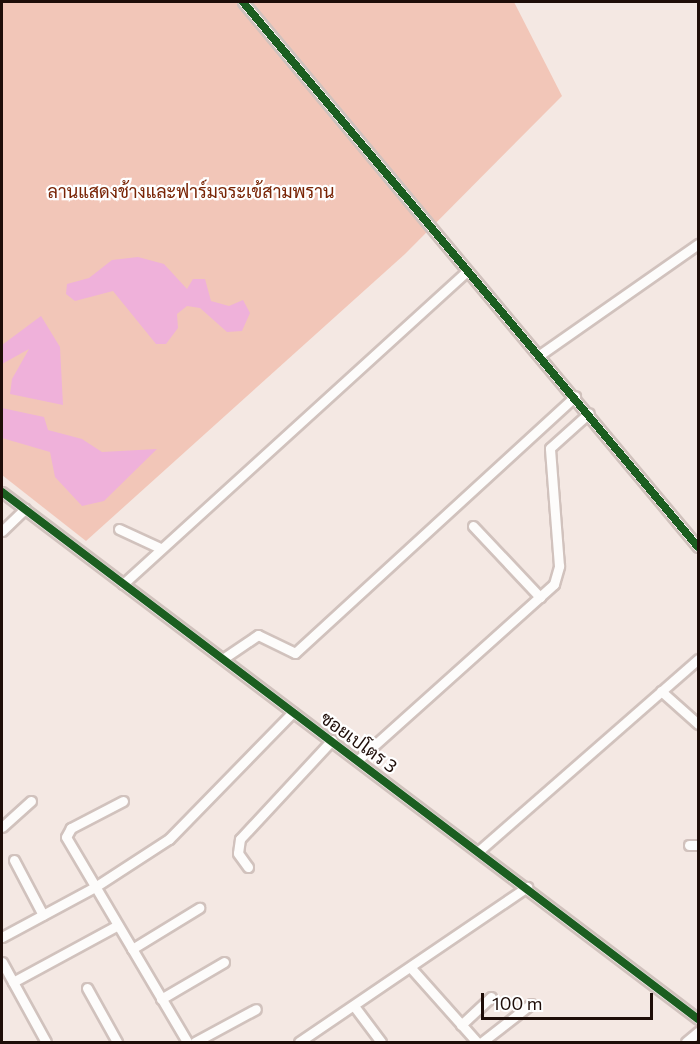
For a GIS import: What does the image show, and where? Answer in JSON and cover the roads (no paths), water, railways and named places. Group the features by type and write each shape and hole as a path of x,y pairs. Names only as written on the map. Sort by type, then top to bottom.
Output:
{"street":[{"path":"243,2 466,272 541,354 699,547"},
{"path":"541,354 699,244"},
{"path":"123,584 466,272"},
{"path":"224,658 258,635 295,653 575,396"},
{"path":"359,759 540,597 558,574 550,448 589,413"},
{"name":"ซอยเปโตร 3","path":"2,492 224,658 292,712 480,850 699,1019"},
{"path":"2,531 25,509"},
{"path":"473,526 540,597"},
{"path":"119,529 160,548"},
{"path":"480,850 699,659"},
{"path":"661,692 699,724"},
{"path":"2,938 95,887 169,839 292,712"},
{"path":"248,867 238,853 240,839 332,740"},
{"path":"2,827 31,801"},
{"path":"123,801 66,833 95,887 187,1042"},
{"path":"14,860 43,915"},
{"path":"299,1042 527,887"},
{"path":"132,949 199,908"},
{"path":"13,982 118,925"},
{"path":"2,962 46,1042"},
{"path":"161,999 224,962"},
{"path":"411,968 477,1042"},
{"path":"87,988 117,1042"},
{"path":"461,1025 491,997"},
{"path":"482,1042 531,1004"},
{"path":"354,1006 381,1042"},
{"path":"195,1042 256,1009"},
{"path":"686,1042 699,1032"}],"park label":[{"name":"ลานแสดงช้างและฟาร์มจระเข้สามพราน","path":"191,191"}]}
